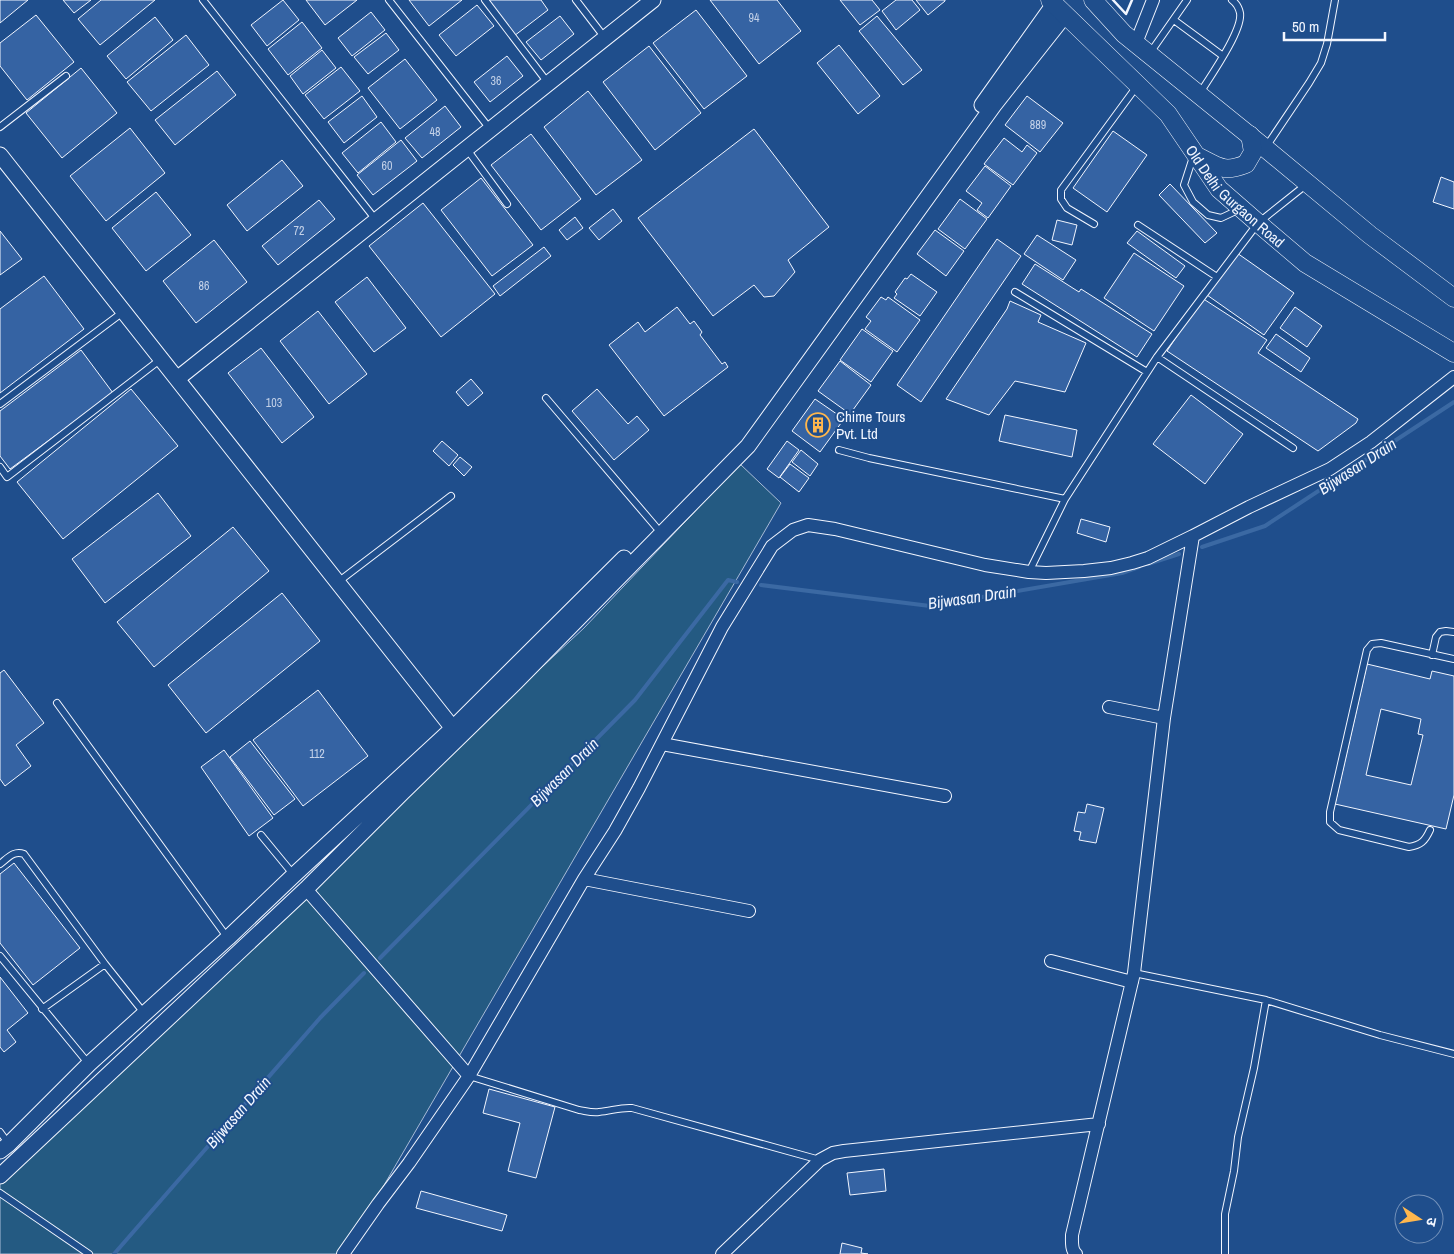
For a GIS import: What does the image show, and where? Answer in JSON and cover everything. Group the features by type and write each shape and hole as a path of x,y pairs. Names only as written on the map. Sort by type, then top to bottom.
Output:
{"main road":[{"path":"1093,0 1124,34 1250,135 1370,235 1454,298"},
{"name":"Old Delhi Gurgaon Road","path":"1057,7 1168,114 1220,189 1258,223 1305,263 1454,353"},
{"path":"1196,154 1219,167 1233,169 1246,164 1253,152 1250,135"}],"street":[{"path":"177,379 653,0"},
{"path":"1143,49 1153,0"},
{"path":"0,1176 306,889 712,471 746,432 1057,7"},
{"path":"3,1142 228,938 294,875 457,732 601,596 748,446 994,105 1057,7"},
{"path":"2,161 124,311 457,732"},
{"path":"343,1254 409,1164 468,1076 584,879 615,831 722,627 772,546 793,530 808,525 835,529 985,564 1028,572 1084,572 1111,568 1148,558 1240,511 1330,469 1371,442 1454,377"},
{"path":"1072,1253 1072,1235 1133,977 1164,718 1193,536"},
{"path":"1109,707 1164,718"},
{"path":"662,744 945,796"},
{"path":"584,879 749,911"},
{"path":"306,889 468,1076"},
{"path":"1052,961 1133,977"},
{"path":"722,1254 820,1160 833,1154 844,1151 1098,1124"}],"lane":[{"path":"203,0 376,220"},
{"path":"389,0 490,130"},
{"path":"485,0 548,83"},
{"path":"576,0 604,38"},
{"path":"1143,49 1174,20 1187,0"},
{"path":"1200,95 1236,34 1240,14 1232,0"},
{"path":"1265,148 1309,83 1320,63 1335,0"},
{"path":"1174,20 1223,56"},
{"path":"0,127 66,76"},
{"path":"1094,224 1067,208 1061,199 1061,190 1138,85"},
{"path":"466,148 507,204"},
{"path":"1196,154 1184,185 1193,202 1208,215 1221,218 1241,208"},
{"path":"1028,572 1065,499 1157,357 1258,223 1307,183"},
{"path":"1138,225 1218,277"},
{"path":"1015,292 1147,372"},
{"path":"0,404 124,311"},
{"path":"1157,357 1293,448"},
{"path":"0,468 7,477 161,359"},
{"path":"546,398 656,527"},
{"path":"839,450 1065,499"},
{"path":"338,582 451,496"},
{"path":"1432,654 1436,637 1440,632 1454,632"},
{"path":"1430,830 1425,840 1418,846 1409,848 1339,830 1330,822 1330,812 1367,650 1372,644 1381,643 1454,660"},
{"path":"57,703 228,938"},
{"path":"262,835 294,875"},
{"path":"0,864 14,853 24,854 145,1014"},
{"path":"0,956 89,1064"},
{"path":"42,1009 106,964"},
{"path":"1133,977 1266,1000 1380,1035 1454,1054"},
{"path":"1225,1254 1225,1214 1234,1172 1238,1137 1254,1068 1266,1000"},
{"path":"468,1076 579,1110 599,1112 622,1107 632,1108 820,1160"},
{"path":"0,1193 89,1254"}],"shaded area":[{"path":"740,464 781,503 344,1254 0,1254 0,1170 584,628"}],"building":[{"path":"0,0 28,0 0,23"},
{"path":"63,0 91,0 74,13"},
{"path":"101,0 155,0 100,45 78,19"},
{"path":"283,0 299,20 267,46 251,25"},
{"path":"306,0 357,0 325,25"},
{"path":"409,0 462,0 429,26"},
{"path":"486,0 541,0 548,10 514,36"},
{"path":"710,0 777,0 801,31 759,64"},
{"path":"840,0 872,0 880,10 860,25"},
{"path":"896,0 912,0 920,10 896,30 882,11"},
{"path":"916,0 945,0 945,1 928,15"},
{"path":"477,5 494,26 456,56 439,35"},
{"path":"696,10 747,76 704,109 653,43"},
{"path":"371,12 385,30 352,56 338,38"},
{"path":"36,15 74,62 27,100 0,66 0,43"},
{"path":"560,16 574,34 541,60 526,42"},
{"path":"877,16 922,70 903,85 859,31"},
{"path":"155,17 173,40 126,79 107,56"},
{"path":"302,22 322,48 288,75 268,49"},
{"path":"386,33 399,50 368,74 354,57"},
{"path":"186,35 209,65 151,111 127,82"},
{"path":"839,45 880,96 858,114 817,63"},
{"path":"649,46 701,113 655,150 603,82"},
{"path":"322,50 336,68 303,94 290,76"},
{"path":"507,56 523,76 490,102 474,82"},
{"path":"405,59 437,100 400,129 368,88"},
{"path":"341,67 360,91 324,119 305,95"},
{"path":"81,68 117,113 62,158 26,113"},
{"path":"217,71 236,95 175,145 155,120"},
{"path":"588,91 642,160 596,195 544,127"},
{"path":"362,96 377,117 344,143 328,122"},
{"path":"1027,96 1063,123 1040,152 1005,125"},
{"path":"445,106 461,127 422,158 405,138"},
{"path":"381,122 396,142 358,173 342,153"},
{"path":"130,128 165,173 106,221 70,176"},
{"path":"754,129 829,227 788,260 795,272 774,296 764,297 754,285 713,316 638,218"},
{"path":"1113,131 1147,155 1107,212 1073,188"},
{"path":"531,134 581,199 541,230 491,165"},
{"path":"1004,138 1022,152 1027,145 1037,153 1013,185 984,164"},
{"path":"401,140 417,161 373,195 357,175"},
{"path":"282,160 303,186 247,231 227,205"},
{"path":"985,166 1011,186 988,218 977,210 982,203 966,191"},
{"path":"1441,177 1454,182 1454,209 1433,202"},
{"path":"481,178 533,245 492,276 441,210"},
{"path":"1170,184 1217,233 1205,243 1159,195"},
{"path":"156,192 191,235 146,271 112,228"},
{"path":"960,199 987,219 965,249 938,229"},
{"path":"319,200 335,219 278,265 262,246"},
{"path":"423,203 495,294 441,337 369,246"},
{"path":"613,209 622,221 599,240 589,228"},
{"path":"575,217 583,228 567,240 559,230"},
{"path":"1057,220 1077,225 1072,245 1052,240"},
{"path":"935,230 964,251 946,276 917,254"},
{"path":"0,231 22,259 0,275"},
{"path":"1137,231 1185,266 1176,278 1127,243"},
{"path":"1037,235 1076,260 1063,280 1024,254"},
{"path":"997,239 1021,256 921,402 897,385"},
{"path":"214,240 247,282 196,323 163,281"},
{"path":"544,247 551,256 500,296 493,286"},
{"path":"1134,253 1184,286 1154,331 1104,298"},
{"path":"1237,253 1294,293 1264,335 1207,295"},
{"path":"1035,264 1079,292 1081,289 1152,334 1137,357 1022,284"},
{"path":"911,274 937,292 920,316 894,298 897,294 895,292 905,278 907,279"},
{"path":"44,276 84,329 0,393 0,309"},
{"path":"367,277 406,328 374,352 335,302"},
{"path":"881,297 886,300 888,297 920,320 897,352 865,329 871,321 866,317"},
{"path":"1202,298 1267,340 1258,353 1358,419 1356,423 1318,451 1167,351"},
{"path":"1010,301 1041,315 1038,322 1086,343 1065,392 1015,381 989,415 946,399 1007,309"},
{"path":"677,307 690,324 694,321 702,332 700,335 722,364 725,362 728,367 664,416 609,345 638,322 645,332"},
{"path":"1295,307 1322,326 1307,347 1280,328"},
{"path":"318,311 367,374 329,404 280,341"},
{"path":"862,329 893,351 871,382 840,360"},
{"path":"1276,334 1310,358 1301,372 1266,348"},
{"path":"261,348 314,417 282,443 228,373"},
{"path":"81,350 113,393 10,469 0,456 0,411"},
{"path":"840,361 871,385 850,414 818,391"},
{"path":"471,379 483,393 468,406 456,392"},
{"path":"131,389 178,446 63,539 17,482"},
{"path":"597,389 628,424 637,416 649,430 614,460 572,411"},
{"path":"1191,395 1243,434 1205,484 1153,444"},
{"name":"Chime Tours Pvt. Ltd","path":"815,399 844,419 820,452 792,431"},
{"path":"1005,415 1077,430 1072,457 999,441"},
{"path":"442,441 458,455 449,466 433,451"},
{"path":"787,441 799,450 779,478 767,469"},
{"path":"801,450 818,464 810,476 792,462"},
{"path":"460,457 472,467 464,476 453,465"},
{"path":"790,464 809,478 799,492 780,477"},
{"path":"158,493 191,536 105,603 72,559"},
{"path":"1081,519 1110,527 1106,542 1077,533"},
{"path":"233,527 269,571 154,667 117,622"},
{"path":"282,593 320,641 206,733 168,685"},
{"path":"1367,664 1430,679 1432,671 1454,676 1454,795 1446,829 1335,804","holes":["1381,709 1421,719 1418,734 1423,735 1411,785 1366,775"]},
{"path":"4,670 44,723 16,745 31,766 5,786 0,779 0,673"},
{"path":"318,690 368,756 303,806 253,740"},
{"path":"250,741 295,799 274,815 230,757"},
{"path":"224,750 273,818 249,836 201,767"},
{"path":"1087,804 1104,808 1096,843 1079,840 1081,832 1074,831 1078,812 1085,813"},
{"path":"14,863 80,948 33,985 0,943 0,874"},
{"path":"0,977 28,1013 7,1030 16,1042 4,1052 0,1047"},
{"path":"489,1089 555,1107 536,1178 508,1171 520,1123 483,1113"},
{"path":"884,1169 886,1191 850,1195 847,1173"},
{"path":"421,1191 507,1215 502,1231 416,1208"},
{"path":"842,1243 862,1248 861,1253 868,1254 840,1254"}],"waterway":[{"name":"Bijwasan Drain","path":"1202,547 1265,526 1454,402"},
{"name":"Bijwasan Drain","path":"1148,564 1179,554"},
{"name":"Bijwasan Drain","path":"761,585 930,606 1122,573 1139,567"},
{"name":"Bijwasan Drain","path":"380,958 635,700 728,580 737,582"},
{"name":"Bijwasan Drain","path":"114,1254 320,1018 364,973"}],"wall":[{"path":"1113,0 1126,14 1132,0"}],"place":[{"name":"Chime Tours Pvt. Ltd","path":"818,425"}]}
